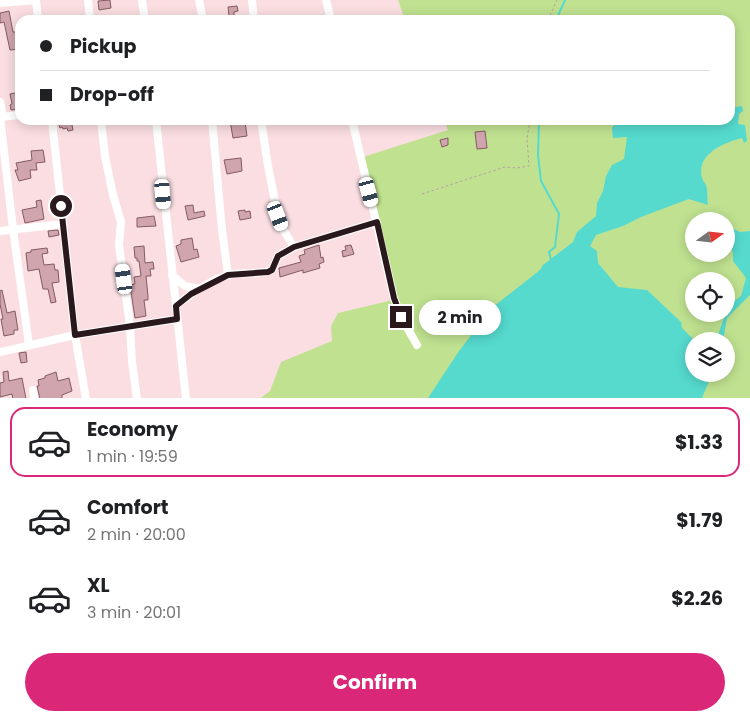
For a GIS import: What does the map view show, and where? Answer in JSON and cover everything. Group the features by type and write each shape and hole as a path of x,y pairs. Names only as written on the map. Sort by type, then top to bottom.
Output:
{"street":[{"path":"0,3 36,0 38,15"},
{"path":"88,0 90,15"},
{"path":"142,0 144,15"},
{"path":"198,0 202,15"},
{"path":"252,0 254,15"},
{"path":"326,0 330,15"},
{"path":"0,102 13,229 29,345"},
{"path":"0,115 15,116"},
{"path":"53,125 75,335 86,398"},
{"path":"102,125 105,156 121,222 119,244 137,398"},
{"path":"157,125 186,398"},
{"path":"212,125 228,275"},
{"path":"262,125 278,216 284,231 294,247"},
{"path":"353,125 360,162 377,222 394,298 401,317 417,345"},
{"path":"176,306 199,289 228,275 268,272 272,270 278,256 294,247 377,222"},
{"path":"0,231 63,224"},
{"path":"172,275 186,286 199,289"},
{"path":"0,352 75,335 177,319"},
{"path":"32,390 34,398"}],"path":[{"path":"550,15 557,0"},
{"path":"422,194 505,167 529,166 527,139 529,125"}],"green space":[{"path":"398,0 750,0 750,398 260,398 270,391 281,362 332,341 331,326 338,313 397,299 363,157 448,130 446,125 735,125 735,15 403,15"}],"water":[{"path":"742,106 743,111 739,114 738,124 745,125 747,141 744,143 742,138 727,143 713,151 703,162 701,170 702,178 707,187 708,205 689,199 596,235 590,246 597,251 598,263 618,287 647,290 681,322 682,328 686,332 685,382 709,382 702,398 428,398 459,351 493,307 573,242 577,232 596,216 597,203 603,191 606,176 612,165 624,159 627,137 613,138 612,128 614,125 735,125 735,107"},
{"path":"735,230 740,232 750,231 750,295 735,310 735,301 741,296 746,278 734,262"},
{"path":"723,322 726,322 725,332 719,332"}],"building":[{"path":"110,0 111,8 99,10 98,1"},
{"path":"237,6 238,11 234,12 234,15 229,15 228,7"},
{"path":"9,11 13,32 15,32 15,50 10,50 4,22 0,23 0,13"},
{"path":"15,93 15,110 11,110 10,94"},
{"path":"59,125 72,125 73,130 68,131 67,128 60,128"},
{"path":"231,125 245,125 247,136 233,138"},
{"path":"485,131 487,148 477,149 475,132"},
{"path":"448,138 448,145 442,147 440,140"},
{"path":"43,150 45,162 36,163 37,170 30,170 31,178 19,181 15,170 18,170 16,163 32,160 31,151"},
{"path":"241,158 242,171 227,174 224,160"},
{"path":"41,200 44,219 25,223 22,210 37,207 36,201"},
{"path":"193,205 194,213 204,211 205,216 188,220 185,206"},
{"path":"245,210 245,212 250,211 251,218 240,220 238,211"},
{"path":"154,216 156,226 137,227 137,218"},
{"path":"58,230 59,235 49,237 48,231"},
{"path":"192,238 194,250 197,249 199,257 181,262 176,246 181,244 181,240"},
{"path":"319,245 321,258 323,257 324,262 319,264 320,268 303,273 303,270 280,277 279,268 301,262 299,256 305,254 304,250"},
{"path":"351,245 354,254 343,257 342,251 346,250 345,246"},
{"path":"144,246 145,263 153,262 154,269 150,269 151,276 146,276 148,300 144,300 146,316 135,318 130,285 135,284 134,277 141,276 139,261 135,258 134,247"},
{"path":"47,248 48,253 42,254 44,265 54,264 55,270 58,270 59,282 52,283 56,302 51,303 48,289 43,289 39,269 28,271 26,253 31,252 31,250"},
{"path":"2,290 7,313 15,311 18,330 14,330 14,334 4,336 0,304 0,291"},
{"path":"26,352 27,362 21,363 19,353"},
{"path":"8,371 9,381 22,378 26,398 13,398 12,394 0,397 0,383 4,382 3,372"},
{"path":"56,372 58,381 69,378 72,391 62,395 62,398 40,398 37,386 39,386 38,380 45,378 45,376"}],"waterway":[{"path":"558,15 565,0"},
{"path":"539,125 538,155 541,181 559,214 555,247 549,252 551,260"}],"route":[{"path":"61,206 75,335 177,319 176,306 199,289 228,275 268,272 272,270 278,256 294,247 377,222 394,298 401,317"}]}
